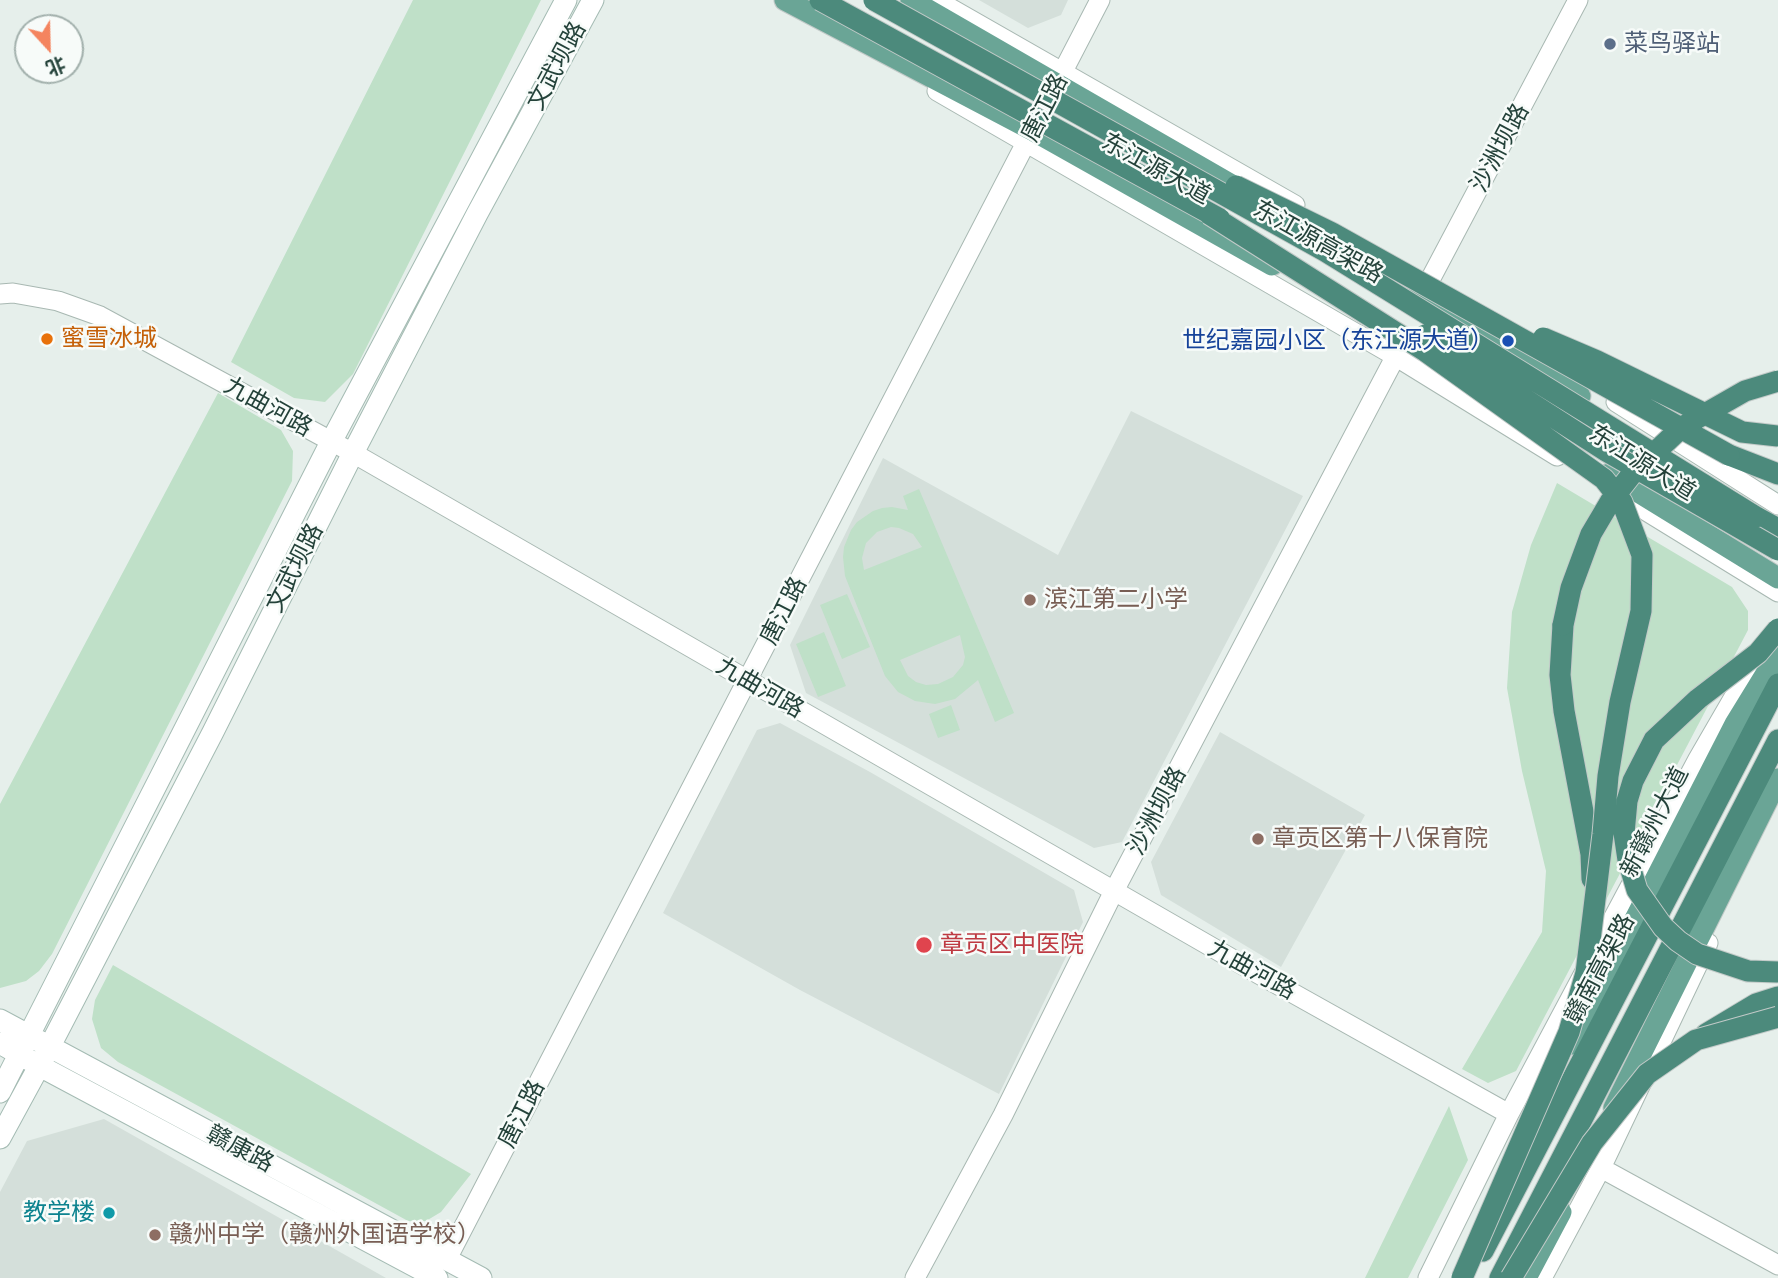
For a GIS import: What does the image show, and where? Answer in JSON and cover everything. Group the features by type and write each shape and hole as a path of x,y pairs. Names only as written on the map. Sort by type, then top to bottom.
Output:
{"highway":[{"name":"东江源高架路","path":"820,0 1209,214 1316,266 1606,450 1778,550"},
{"name":"东江源高架路","path":"874,0 1325,251 1778,529"},
{"path":"996,66 1332,233 1729,455 1778,474"},
{"path":"1209,214 1425,351 1604,480 1622,502 1642,555 1641,611 1620,702 1608,776 1586,973 1569,1032 1462,1278"},
{"path":"1427,288 1597,361 1742,432 1778,436"},
{"path":"1592,908 1591,854 1563,711 1560,675 1563,625 1571,588 1591,534 1610,502 1632,474 1682,427 1745,391 1778,382"},
{"path":"1778,629 1758,653 1698,699 1654,740 1633,781 1627,801 1624,833 1628,860 1637,890 1663,927 1678,941 1696,954 1726,965 1748,971 1778,972"},
{"name":"赣南高架路","path":"1469,1278 1778,684"},
{"name":"赣南高架路","path":"1500,1278 1778,740"},
{"path":"1511,1278 1592,1143 1647,1074 1696,1040 1756,1004 1778,997"},
{"path":"1696,1040 1778,1017"}],"main road":[{"name":"文武坝路","path":"0,1138 34,1051 331,442 566,0"},
{"name":"文武坝路","path":"0,1091 34,1051 206,744 477,214 593,0"},
{"name":"东江源大道","path":"785,0 1031,137 1306,284 1398,350 1778,578"},
{"name":"东江源大道","path":"911,0 1060,79 1427,288 1691,468 1778,519"},
{"name":"新赣州大道","path":"1451,1278 1735,724 1778,654"},
{"path":"1526,1278 1778,779"},
{"name":"赣康路","path":"0,1020 34,1051 437,1278"},
{"name":"赣康路","path":"0,1042 34,1051 481,1278"}],"street":[{"path":"778,0 1031,137"},
{"path":"936,0 1060,79"},
{"name":"唐江路","path":"447,1259 1100,0"},
{"name":"沙洲坝路","path":"1427,288 1578,0"},
{"path":"1427,288 1778,505"},
{"name":"九曲河路","path":"0,294 13,293 58,301 100,316 353,453 1114,891 1509,1114"},
{"path":"1398,350 1778,593"},
{"name":"沙洲坝路","path":"915,1278 1003,1115 1114,891 1398,350"},
{"path":"1428,1278 1509,1114 1698,759 1778,621"},
{"path":"1542,1278 1601,1168 1778,796"},
{"path":"1601,1168 1778,1265"}],"shaded area":[{"path":"979,0 1068,0 1061,15 1028,28"},
{"name":"滨江第二小学","path":"1131,411 1303,496 1122,842 1094,848 806,693 790,645 883,458 1058,555"},
{"name":"章贡区中医院","path":"780,723 1074,890 1083,922 999,1094 800,990 663,913 757,730"},
{"name":"章贡区第十八保育院","path":"1220,732 1365,815 1281,967 1161,895 1151,862"},
{"name":"赣州中学（赣州外国语学校）","path":"104,1119 386,1278 0,1278 0,1192 27,1141"}],"green space":[{"path":"413,0 541,0 353,374 325,402 294,398 231,362"},
{"path":"218,393 281,430 293,451 292,481 52,954 39,971 26,981 0,988 0,804"},
{"path":"1557,483 1732,587 1748,611 1748,630 1516,1071 1488,1083 1462,1069 1542,932 1546,871 1522,771 1507,688 1512,612 1531,545"},
{"path":"919,489 1014,713 995,722 978,680 955,699 935,704 915,701 898,692 885,676 845,576 844,547 857,522 873,511 892,507 908,510 903,496","holes":["891,527 913,534 922,547 864,570 862,558 866,543 877,532","960,635 965,657 963,665 953,677 938,684 926,685 908,676 900,660"]},
{"path":"847,594 870,647 842,659 820,605"},
{"path":"824,632 846,686 818,697 796,644"},
{"path":"951,705 960,730 938,738 929,714"},
{"path":"113,965 471,1174 441,1212 426,1221 408,1221 118,1062 101,1048 92,1019 95,1000"},
{"path":"1449,1106 1468,1160 1408,1278 1365,1278"}],"place":[{"name":"菜鸟驿站","path":"1610,44"},
{"name":"蜜雪冰城","path":"47,339"},
{"name":"世纪嘉园小区（东江源大道）","path":"1508,341"},
{"name":"滨江第二小学","path":"1030,600"},
{"name":"章贡区第十八保育院","path":"1258,839"},
{"name":"章贡区中医院","path":"924,945"},
{"name":"教学楼","path":"109,1213"},
{"name":"赣州中学（赣州外国语学校）","path":"155,1235"}]}
